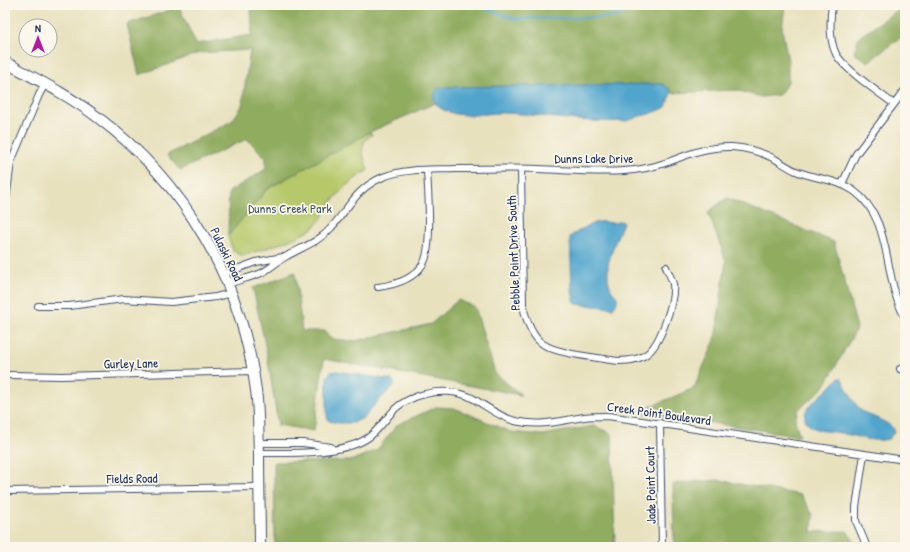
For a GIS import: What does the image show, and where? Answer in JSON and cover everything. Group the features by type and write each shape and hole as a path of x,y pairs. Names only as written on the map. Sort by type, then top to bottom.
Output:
{"main road":[{"name":"Pulaski Road","path":"5,62 79,104 125,139 155,169 178,197 197,224 230,288 244,328 253,371 256,391 260,547"}],"street":[{"path":"832,5 832,42 835,53 842,63 894,104"},
{"path":"5,207 11,162 45,84"},
{"path":"842,184 856,154 905,90"},
{"name":"Dunns Lake Drive","path":"287,256 320,239 332,228 359,192 376,181 401,172 428,170 521,169 574,172 634,170 667,162 696,151 713,147 731,147 762,153 796,171 842,184 853,190 865,201 874,213 882,235 894,292 905,318"},
{"name":"Pebble Point Drive South","path":"521,169 523,306 535,337 542,344 554,350 618,361 628,361 639,358 648,353 655,345 669,314 673,284 666,267"},
{"path":"378,287 395,284 414,273 423,264 427,254 428,241 428,170"},
{"path":"223,274 256,262 287,256"},
{"path":"38,306 69,306 124,299 171,302 216,297 230,288 260,274 287,256"},
{"name":"Gurley Lane","path":"10,375 61,376 253,371"},
{"name":"Creek Point Boulevard","path":"258,448 304,453 338,448 366,439 376,431 396,407 410,399 424,394 438,392 456,393 471,398 492,411 514,420 544,424 584,417 608,416 905,460"},
{"name":"Jade Point Court","path":"660,423 662,547"},
{"name":"Creek Point Boulevard","path":"258,448 303,443 338,448"},
{"path":"864,454 856,507 856,521 867,547"},
{"name":"Fields Road","path":"5,492 259,487"}],"green space":[{"path":"251,5 785,5 782,29 788,61 788,82 779,95 761,97 736,90 671,93 670,89 662,84 445,87 433,98 435,103 370,132 267,189 228,236 229,192 266,169 266,158 247,139 180,170 167,155 232,121 242,106 250,50 199,53 139,75 127,24 179,7 196,44 252,35"},
{"path":"905,5 905,34 868,62 854,53 859,37"},
{"name":"Dunns Creek Park","path":"370,132 372,135 367,138 363,146 368,170 339,193 315,226 291,240 243,256 233,251 228,236 267,189"},
{"path":"727,198 834,242 857,328 824,387 798,410 795,421 800,436 638,412 694,388 715,340 726,261 708,212"},
{"path":"295,272 302,331 325,331 331,339 355,341 431,324 458,300 475,307 495,373 521,395 324,359 314,431 278,425 267,354 253,288"},
{"path":"436,407 454,408 511,432 542,435 594,426 612,434 615,547 275,547 274,462 350,461 377,450 397,425"},
{"path":"718,480 801,495 813,515 812,532 847,531 858,547 674,547 673,484"}],"water":[{"path":"662,84 670,89 671,93 666,107 653,113 626,121 611,122 581,120 507,113 460,115 440,108 434,100 434,95 438,88 445,87"},
{"path":"621,221 623,222 608,264 608,279 611,290 617,297 617,302 613,308 576,304 572,290 570,237 584,228 596,223 615,223"},
{"path":"337,371 391,380 394,382 394,386 375,404 365,417 353,423 329,421 327,417 327,377 331,372"},
{"path":"839,378 842,379 853,400 862,411 884,421 895,430 889,439 865,439 816,429 809,425 805,420 806,410"}],"waterway":[{"path":"475,5 515,19 616,17 638,5"}]}
